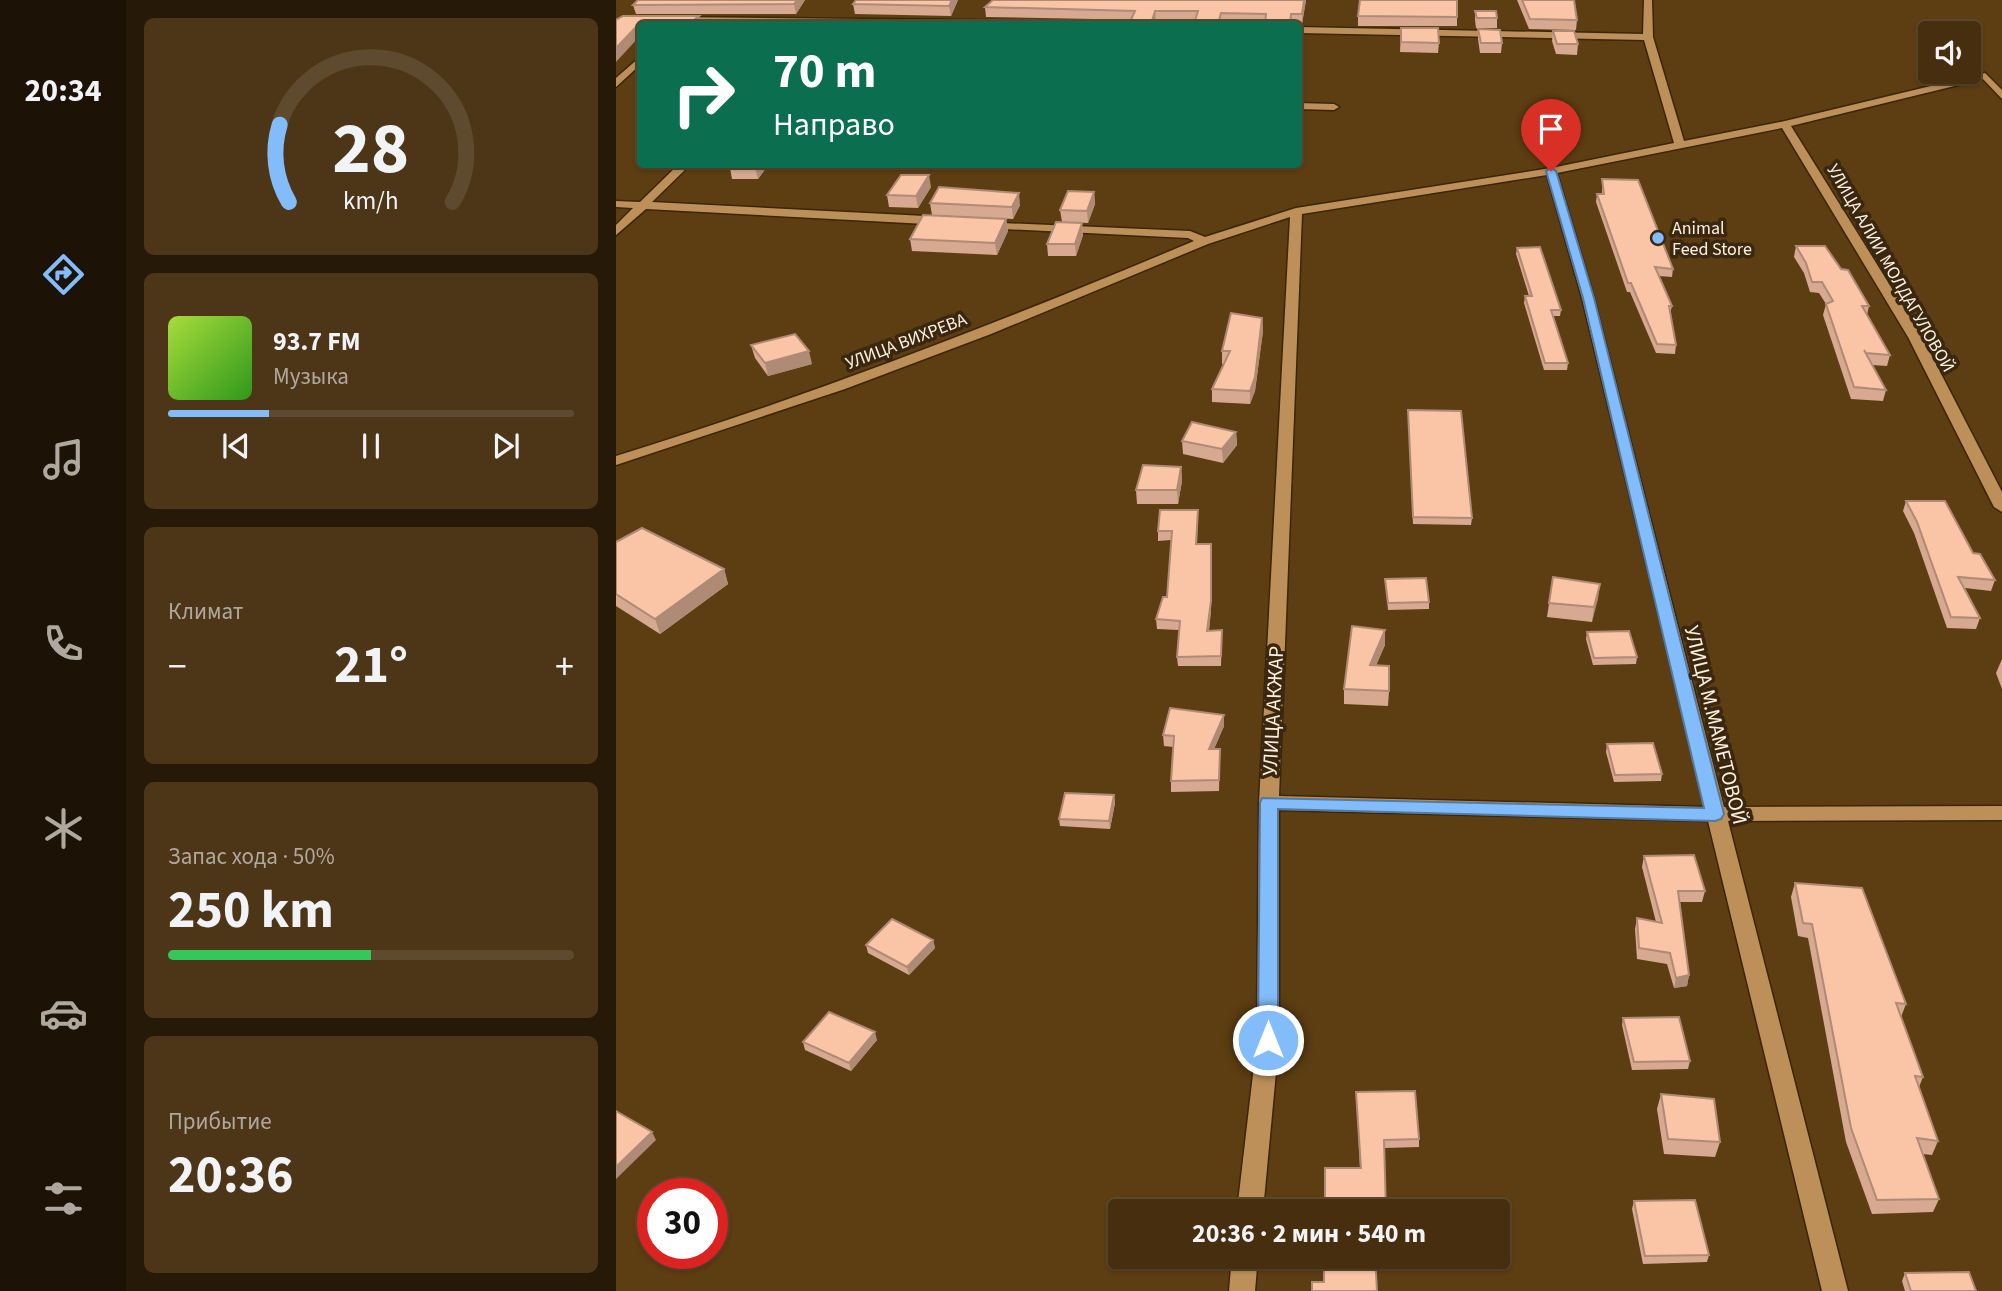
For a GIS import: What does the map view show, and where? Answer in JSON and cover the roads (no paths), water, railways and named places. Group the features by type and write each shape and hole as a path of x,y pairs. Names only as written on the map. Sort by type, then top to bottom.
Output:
{"street":[{"path":"1648,0 1648,37 1680,145"},
{"path":"1302,30 1648,37"},
{"path":"616,85 637,63"},
{"name":"УЛИЦА ВИХРЕВА","path":"616,461 705,434 881,372 1204,241 1296,211 1551,171 1785,124 1985,76 2002,96"},
{"path":"1302,106 1334,107"},
{"name":"УЛИЦА АЛИИ МОЛДАГУЛОВОЙ","path":"1785,124 1915,337 2002,506"},
{"path":"616,231 682,168"},
{"name":"УЛИЦА М.МАМЕТОВОЙ","path":"1551,171 1588,298 1835,1291"},
{"path":"616,204 958,222"},
{"name":"УЛИЦА АКЖАР","path":"1251,1199 1268,1040 1269,803 1296,211"},
{"path":"972,223 1190,235 1204,241"},
{"path":"1269,803 1715,814 2002,813"},
{"path":"1242,1291 1244,1269"}],"place":[{"name":"Animal Feed Store","path":"1658,238"}]}
